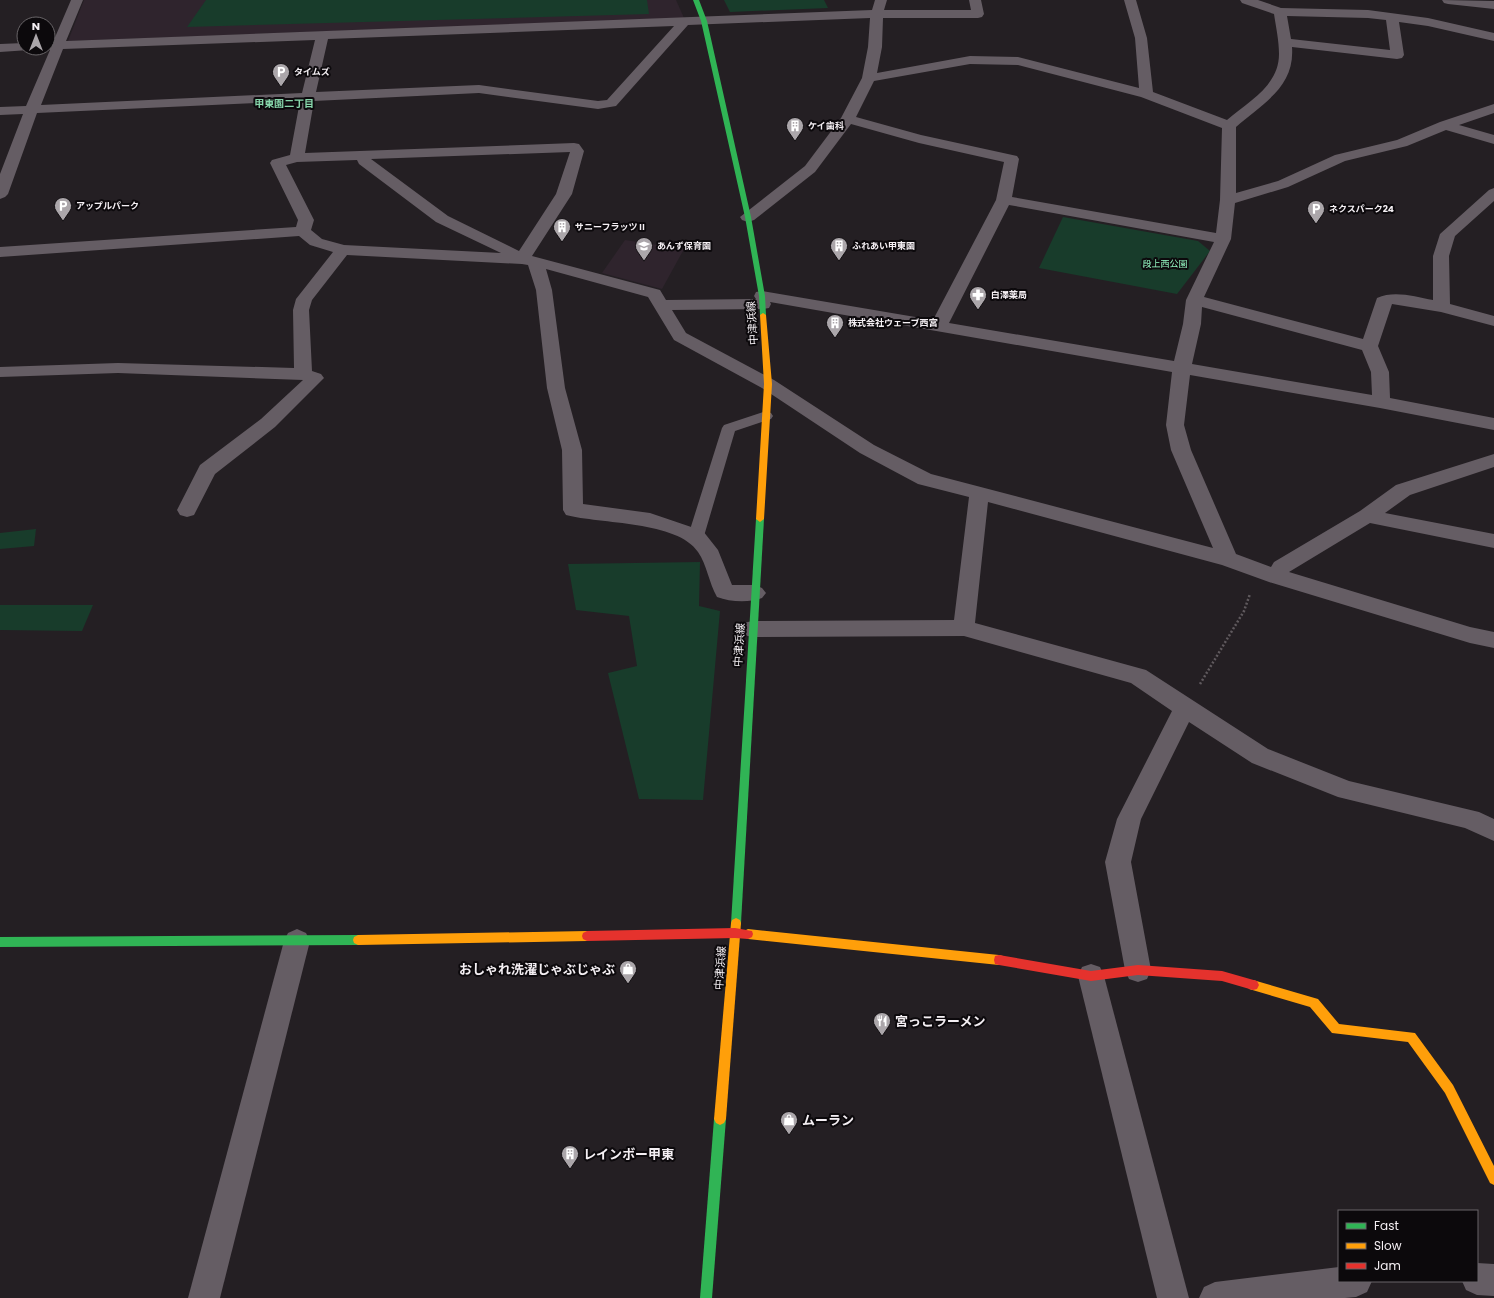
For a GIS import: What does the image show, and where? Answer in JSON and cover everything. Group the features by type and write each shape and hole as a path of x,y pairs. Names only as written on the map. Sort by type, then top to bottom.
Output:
{"street":[{"path":"56,40 76,0"},
{"name":"中津浜線","path":"696,0 704,21 748,216 763,300 768,384 734,933 706,1298"},
{"path":"748,216 810,169 848,119 869,78 875,47 877,14 881,0"},
{"path":"56,46 322,37 877,14 978,14 975,0"},
{"path":"1130,0 1141,38 1146,94"},
{"path":"1246,0 1280,12 1308,14 1368,14 1428,22 1494,37"},
{"path":"1304,0 1308,14"},
{"path":"1448,0 1494,5"},
{"path":"1228,559 1181,450 1175,424 1182,367 1192,324 1194,300 1223,239 1228,200 1229,126 1271,90 1281,76 1285,62 1285,42 1280,12"},
{"path":"1285,42 1397,55 1392,18"},
{"path":"0,111 32,108 479,89 598,105 611,103 684,22"},
{"path":"297,158 308,97 322,37"},
{"path":"0,48 16,47"},
{"path":"0,194 4,177 32,108 50,56"},
{"path":"869,78 970,60 1018,61 1146,94 1229,126"},
{"path":"1228,200 1283,184 1340,158 1402,143 1445,125 1494,108"},
{"path":"848,119 919,139 1012,159 1004,200 939,326"},
{"path":"1445,125 1494,140"},
{"path":"303,230 306,220 277,163 297,158 574,147 577,151 564,194 528,260"},
{"path":"364,156 364,161 442,219 528,260 654,294 680,336 768,384 867,449 925,479 1228,559 1267,574 1470,635 1494,640"},
{"path":"1442,307 1441,256 1448,234 1494,193"},
{"path":"1004,200 1223,239"},
{"path":"0,252 303,230 316,242 343,250 528,260"},
{"path":"303,374 301,310 304,299 343,250"},
{"path":"528,260 544,290 556,388 572,450 573,510 650,520 696,536 708,550 724,592 755,593"},
{"path":"1380,402 1382,380 1378,363 1369,346 1383,302 1389,299 1442,307 1494,321"},
{"path":"661,305 763,300 939,326 1182,367 1494,424"},
{"path":"1194,300 1369,346"},
{"path":"0,372 118,368 303,374 315,378 268,423 208,470 187,510"},
{"path":"1267,574 1367,516 1403,490 1494,460"},
{"path":"964,628 979,494"},
{"path":"1367,516 1494,541"},
{"path":"752,629 964,628 1138,676 1260,756 1347,790 1470,818 1494,831"},
{"path":"1138,970 1118,862 1129,818 1185,708"},
{"path":"0,942 297,941 734,933 984,958 1091,976 1138,970 1222,976 1314,1003 1336,1029 1411,1037 1449,1089 1494,1179"},
{"path":"204,1298 297,941"},
{"path":"1091,976 1173,1298"},
{"path":"1478,1279 1494,1280"},
{"path":"1215,1298 1348,1282"}],"lane":[{"path":"696,536 729,428 766,416"}],"path":[{"path":"1185,708 1267,574"}],"shaded area":[{"path":"84,0 676,0 684,18 68,41"},
{"name":"あんず保育園","path":"625,240 684,249 662,289 602,273"}],"green space":[{"path":"206,0 647,0 649,14 187,27"},
{"path":"724,0 824,0 828,8 730,12"},
{"name":"段上西公園","path":"1063,217 1198,241 1210,251 1177,294 1039,268"},
{"path":"36,529 34,546 0,549 0,533"},
{"path":"700,562 699,606 720,611 703,800 639,799 608,673 637,666 629,616 576,610 568,564"},
{"path":"0,605 93,605 82,631 0,630"}],"traffic: fast":[{"path":"696,0 704,21 748,217 762,296 763,315"},
{"path":"736,923 760,519"},
{"path":"0,942 358,940"},
{"path":"706,1298 720,1119"}],"traffic: slow":[{"path":"760,519 768,384 763,315"},
{"path":"720,1119 736,923"},
{"path":"748,934 999,960"},
{"path":"358,940 587,936"},
{"path":"1253,985 1314,1003 1336,1029 1411,1037 1449,1089 1494,1179"}],"traffic: jam":[{"path":"587,936 748,934"},
{"path":"999,960 1091,976 1138,970 1222,976 1253,985"}],"place":[{"name":"タイムズ","path":"281,87"},
{"name":"ケイ歯科","path":"795,141"},
{"name":"アップルパーク","path":"63,221"},
{"name":"ネクスパーク24","path":"1316,224"},
{"name":"サニーフラッツⅡ","path":"562,242"},
{"name":"あんず保育園","path":"644,261"},
{"name":"ふれあい甲東園","path":"839,261"},
{"name":"白澤薬局","path":"978,310"},
{"name":"株式会社ウェーブ西宮","path":"835,338"},
{"name":"おしゃれ洗濯じゃぶじゃぶ","path":"628,984"},
{"name":"宮っこラーメン","path":"882,1036"},
{"name":"ムーラン","path":"789,1135"},
{"name":"レインボー甲東","path":"570,1169"}],"district":[{"name":"甲東園二丁目","path":"284,103"}]}
